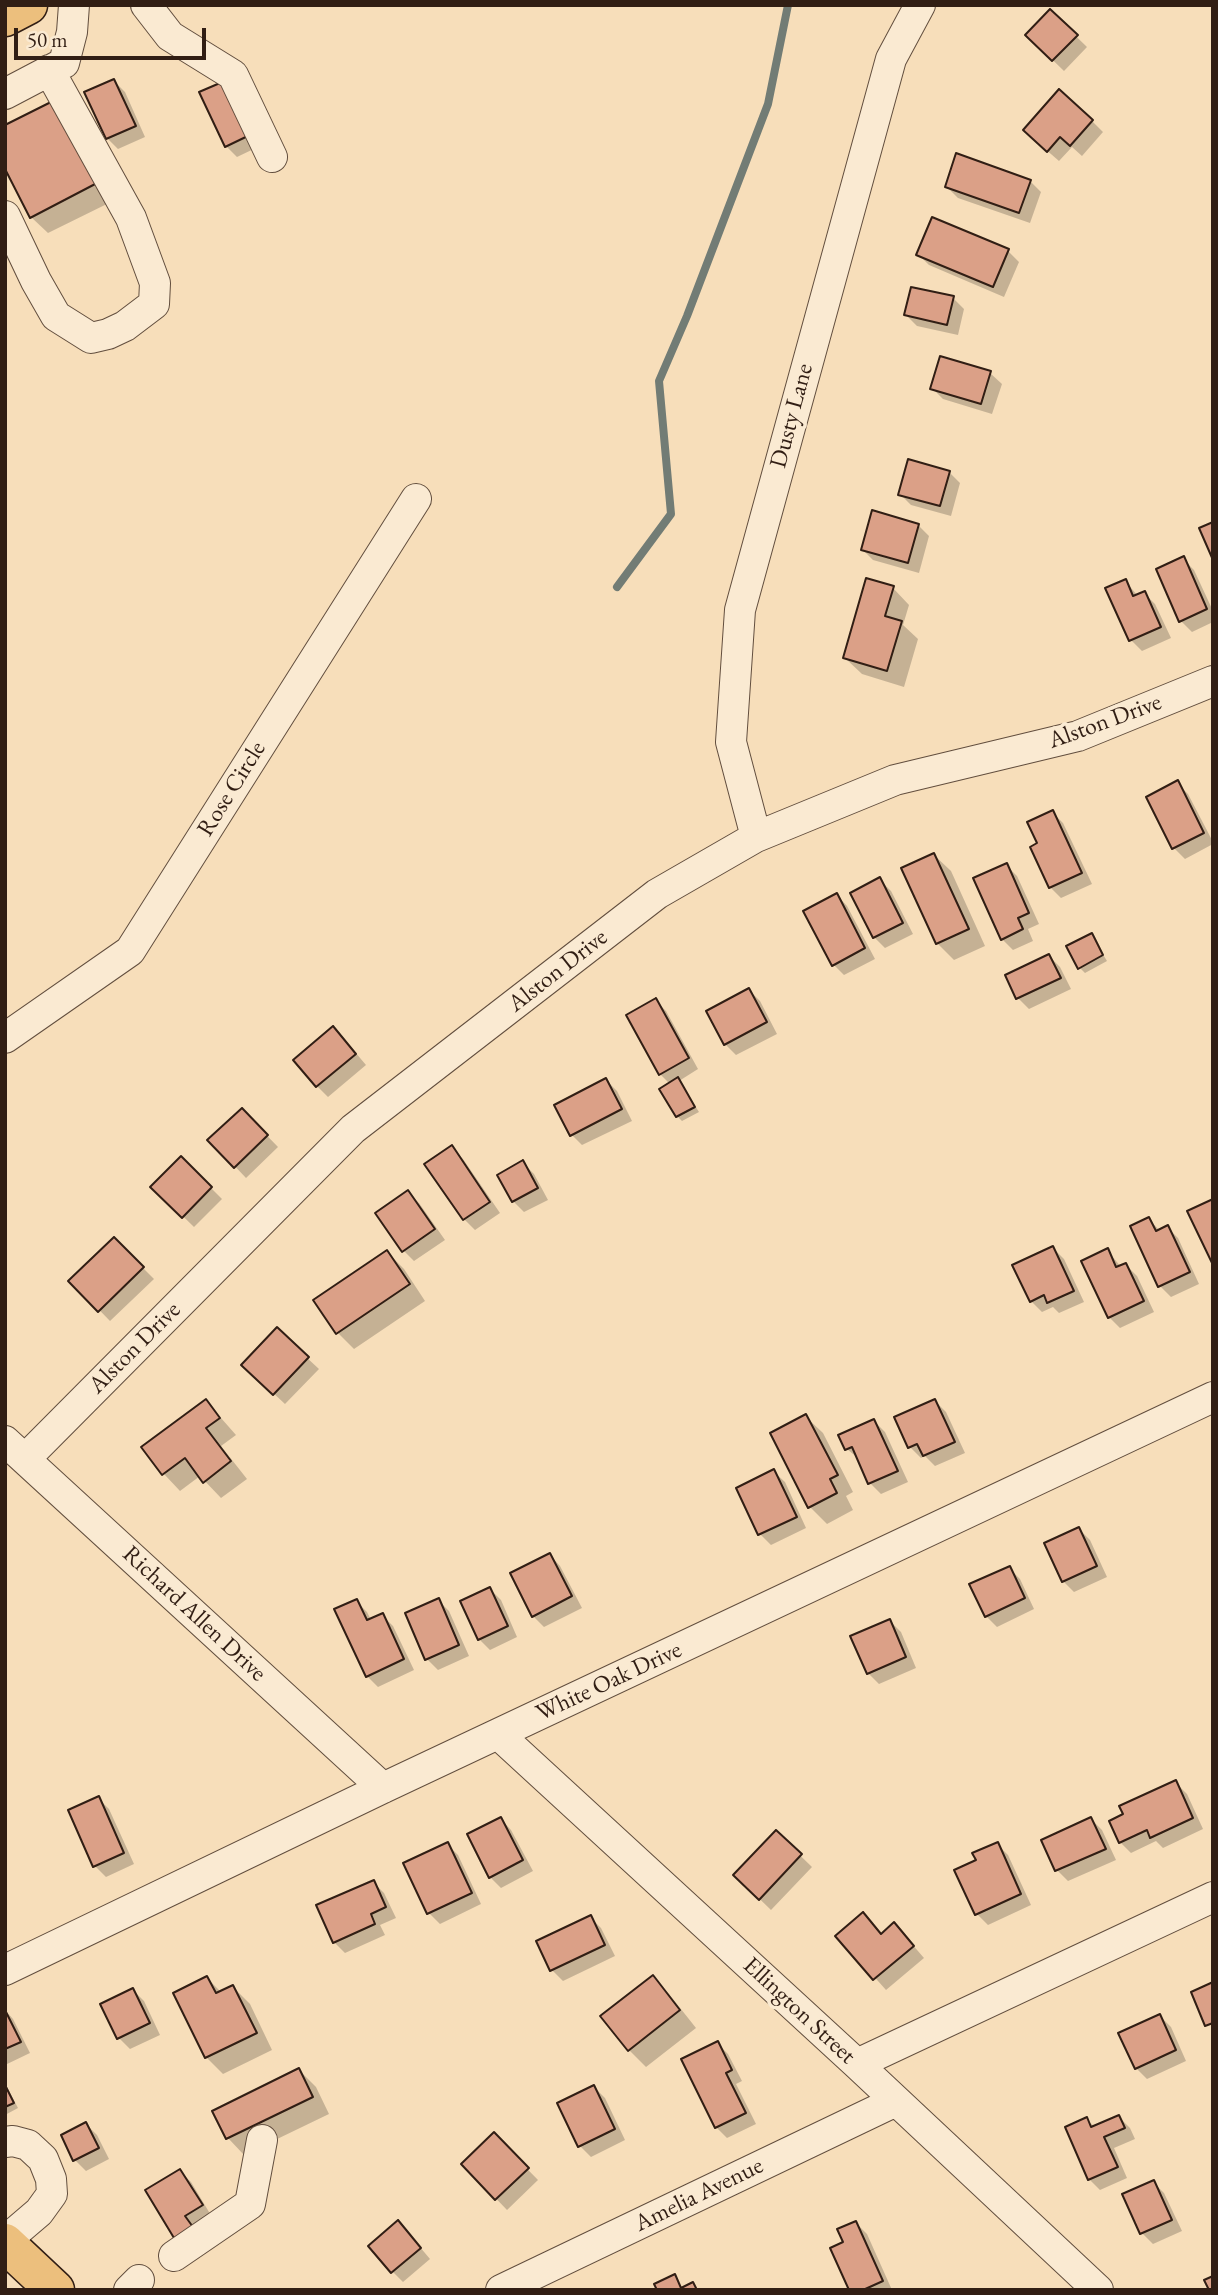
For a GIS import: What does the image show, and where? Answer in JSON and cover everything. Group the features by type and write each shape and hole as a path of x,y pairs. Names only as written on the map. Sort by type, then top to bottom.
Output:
{"main road":[{"path":"5,17 28,5"},
{"path":"5,2242 55,2290"}],"street":[{"path":"5,94 64,63 72,32 74,5"},
{"path":"146,5 170,36 233,75 272,157"},
{"name":"Dusty Lane","path":"756,838 731,742 740,610 891,59 920,5"},
{"path":"5,216 36,282 56,316 91,338 125,326 154,304 155,284 131,218 49,70"},
{"name":"Rose Circle","path":"5,1038 130,951 416,499"},
{"name":"Alston Drive","path":"15,1450 353,1129 657,894 756,838 895,780 1077,736 1213,681"},
{"name":"White Oak Drive","path":"5,1970 383,1788 1213,1397"},
{"name":"Richard Allen Drive","path":"15,1450 383,1788"},
{"name":"Ellington Street","path":"498,1734 1098,2290"},
{"path":"857,2064 1213,1897"},
{"name":"Amelia Avenue","path":"501,2290 896,2101"},
{"path":"174,2256 250,2204 262,2140"},
{"path":"5,2142 28,2145 43,2159 51,2179 52,2194 39,2212 5,2242"}],"building":[{"path":"1050,9 1078,35 1052,61 1025,35"},
{"path":"114,79 136,126 106,139 84,92"},
{"path":"227,80 252,134 225,147 199,92"},
{"path":"1059,89 1093,120 1070,146 1060,137 1047,152 1023,130"},
{"path":"57,99 99,182 30,218 5,169 5,125"},
{"path":"956,153 1031,180 1019,213 945,187"},
{"path":"932,217 1009,249 993,287 916,255"},
{"path":"911,287 954,296 947,325 904,315"},
{"path":"940,356 991,371 981,404 930,389"},
{"path":"908,459 950,471 940,506 898,495"},
{"path":"872,510 919,524 908,563 861,550"},
{"path":"1213,522 1213,560 1199,528"},
{"path":"1184,556 1207,609 1179,622 1156,569"},
{"path":"866,578 894,586 885,616 902,621 887,671 843,658"},
{"path":"1126,579 1133,596 1145,591 1161,627 1129,641 1105,588"},
{"path":"1178,780 1204,833 1172,849 1146,797"},
{"path":"1053,810 1082,873 1049,888 1030,847 1037,843 1027,822"},
{"path":"934,853 969,929 936,944 901,868"},
{"path":"1007,863 1029,913 1018,918 1023,929 1001,940 973,878"},
{"path":"880,877 903,923 873,938 850,893"},
{"path":"837,893 865,948 832,966 803,911"},
{"path":"1092,933 1103,955 1078,969 1066,946"},
{"path":"1049,954 1061,978 1016,999 1005,975"},
{"path":"749,988 767,1022 724,1045 706,1011"},
{"path":"656,998 689,1058 659,1075 626,1015"},
{"path":"333,1026 356,1054 316,1087 293,1060"},
{"path":"678,1077 695,1107 676,1117 659,1089"},
{"path":"606,1078 622,1109 570,1136 554,1105"},
{"path":"242,1108 268,1135 234,1168 207,1140"},
{"path":"452,1145 490,1202 463,1220 424,1164"},
{"path":"181,1156 212,1187 182,1218 150,1187"},
{"path":"523,1160 538,1188 512,1202 497,1175"},
{"path":"408,1190 435,1229 402,1252 375,1213"},
{"path":"1213,1199 1213,1265 1187,1211"},
{"path":"1149,1217 1156,1231 1168,1225 1190,1272 1158,1287 1130,1226"},
{"path":"114,1237 144,1267 98,1312 68,1281"},
{"path":"1053,1246 1074,1291 1047,1303 1044,1295 1030,1302 1012,1265"},
{"path":"1108,1248 1116,1267 1126,1263 1144,1301 1108,1318 1081,1261"},
{"path":"387,1250 410,1284 336,1334 313,1300"},
{"path":"277,1327 309,1357 273,1395 241,1365"},
{"path":"206,1399 220,1418 206,1428 231,1461 203,1483 185,1458 162,1475 141,1447"},
{"path":"935,1399 955,1442 923,1456 917,1444 908,1448 894,1417"},
{"path":"806,1414 838,1475 830,1479 837,1493 808,1508 770,1433"},
{"path":"874,1419 898,1471 868,1484 852,1447 845,1450 838,1435"},
{"path":"774,1469 797,1517 758,1535 736,1488"},
{"path":"1079,1527 1097,1566 1062,1582 1044,1543"},
{"path":"550,1553 572,1596 532,1617 510,1573"},
{"path":"1010,1566 1025,1598 985,1617 969,1584"},
{"path":"490,1587 508,1626 478,1640 460,1601"},
{"path":"439,1598 459,1645 425,1660 405,1613"},
{"path":"357,1599 367,1620 383,1613 404,1659 366,1677 334,1609"},
{"path":"890,1619 906,1657 867,1674 850,1636"},
{"path":"1176,1780 1193,1818 1150,1838 1147,1830 1119,1843 1109,1821 1123,1814 1119,1806"},
{"path":"99,1796 124,1853 93,1867 68,1810"},
{"path":"501,1817 523,1860 489,1878 467,1834"},
{"path":"1091,1817 1106,1849 1055,1871 1041,1840"},
{"path":"776,1830 802,1854 759,1900 733,1875"},
{"path":"448,1842 472,1893 427,1914 403,1863"},
{"path":"998,1842 1021,1894 975,1915 954,1870 976,1860 972,1853"},
{"path":"374,1880 386,1907 371,1914 375,1924 333,1943 316,1905"},
{"path":"863,1912 881,1934 894,1922 914,1946 873,1980 835,1936"},
{"path":"591,1915 605,1945 550,1971 536,1941"},
{"path":"653,1975 680,2010 628,2051 600,2016"},
{"path":"207,1976 216,1993 233,1985 257,2033 205,2058 173,1993"},
{"path":"1213,1982 1213,2023 1205,2026 1191,1992"},
{"path":"133,1988 150,2023 117,2039 100,2004"},
{"path":"5,2010 21,2042 5,2049"},
{"path":"1160,2014 1176,2050 1135,2069 1118,2033"},
{"path":"718,2041 732,2070 726,2073 746,2113 715,2128 681,2059"},
{"path":"299,2068 313,2097 226,2139 212,2111"},
{"path":"5,2085 14,2103 5,2107"},
{"path":"594,2085 615,2129 578,2147 557,2103"},
{"path":"1119,2115 1125,2128 1104,2137 1118,2167 1088,2180 1065,2127 1087,2117 1091,2127"},
{"path":"86,2122 99,2148 73,2161 61,2135"},
{"path":"494,2132 529,2168 495,2200 461,2164"},
{"path":"180,2169 203,2205 185,2216 193,2227 174,2238 145,2190"},
{"path":"1154,2180 1172,2220 1140,2234 1122,2194"},
{"path":"398,2220 421,2248 391,2273 368,2246"},
{"path":"856,2221 883,2281 863,2290 849,2290 830,2248 843,2242 837,2229"},
{"path":"675,2274 681,2288 693,2282 697,2290 657,2290 654,2284"},
{"path":"1213,2276 1213,2290 1209,2290 1204,2280"}],"waterway":[{"path":"617,587 671,514 659,381 687,316 768,104 788,5"}]}
